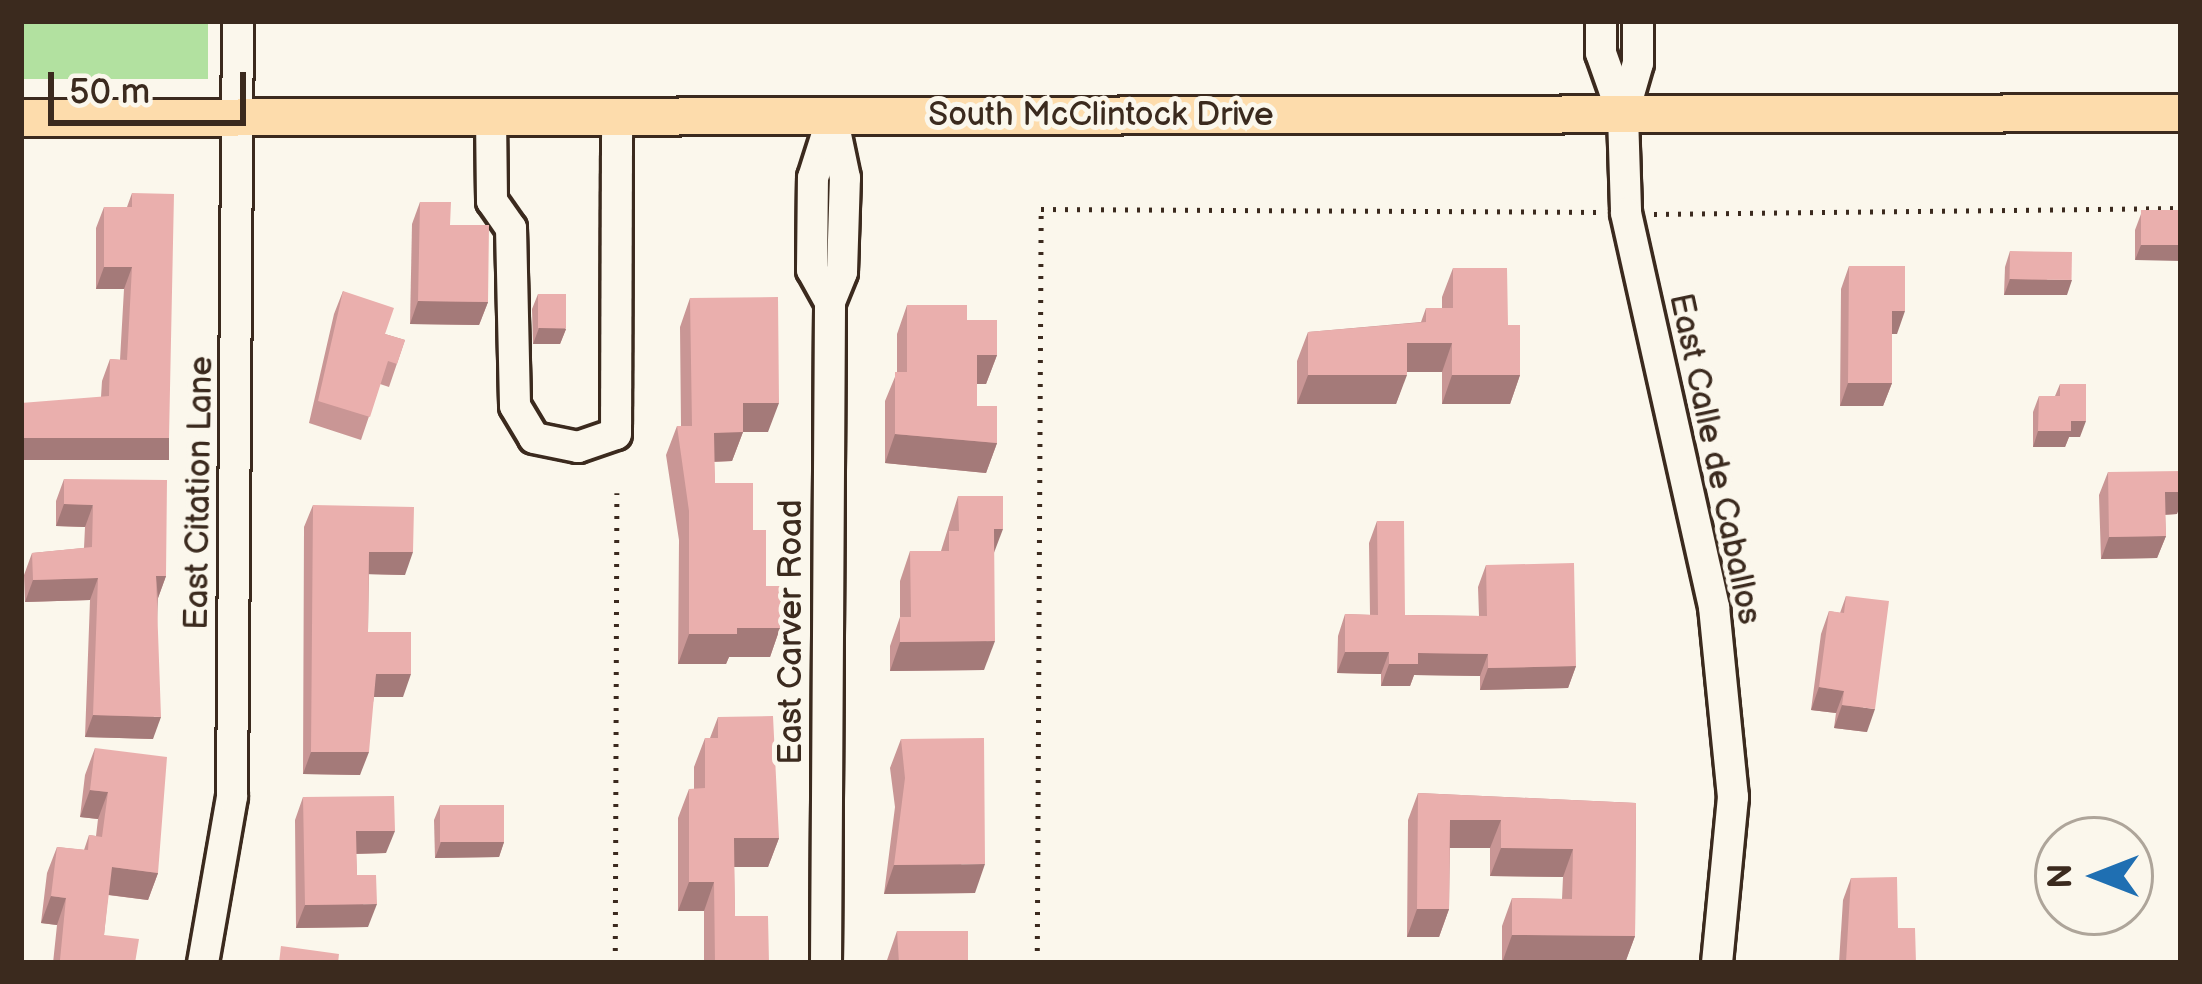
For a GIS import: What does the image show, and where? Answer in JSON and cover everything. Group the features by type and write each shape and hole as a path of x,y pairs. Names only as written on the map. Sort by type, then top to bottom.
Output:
{"main road":[{"name":"South McClintock Drive","path":"21,118 2181,113"}],"street":[{"name":"East Citation Lane","path":"203,963 232,797 238,21"},
{"path":"1601,21 1601,53 1624,115"},
{"path":"1624,115 1638,63 1638,21"},
{"name":"East Calle de Caballos","path":"1624,115 1626,213 1714,607 1733,797 1717,963"},
{"path":"491,117 492,201 511,228 514,406 533,438 578,447 616,434 617,116"},
{"name":"East Carver Road","path":"826,963 830,302 812,270 813,178 832,116"}],"path":[{"path":"1037,963 1041,209 1559,206 1626,213 2181,208"},
{"path":"615,963 617,493"}],"green space":[{"path":"21,21 208,21 208,79 21,79"}],"building":[{"path":"132,193 174,194 169,438 21,438 21,403 109,396 110,359 127,360 132,267 104,267 104,207 132,207"},
{"path":"420,202 451,202 450,225 489,225 488,302 418,301"},
{"path":"2141,210 2181,210 2181,245 2141,245"},
{"path":"2010,251 2072,252 2072,280 2010,279"},
{"path":"1849,266 1905,266 1905,311 1892,311 1892,383 1848,383"},
{"path":"1453,268 1507,268 1508,325 1520,325 1520,375 1452,375 1452,343 1407,343 1407,375 1308,375 1308,332 1426,322 1426,308 1453,308"},
{"path":"343,291 394,308 385,334 405,340 397,364 388,361 370,417 318,401"},
{"path":"538,294 566,294 566,328 538,328"},
{"path":"778,297 779,403 743,403 743,432 714,433 715,483 753,483 753,530 766,530 766,586 781,586 780,628 689,634 689,511 677,426 692,426 690,298"},
{"path":"907,305 967,305 967,320 997,320 997,355 977,355 977,406 997,406 997,443 895,434 895,372 907,372"},
{"path":"2060,384 2086,384 2086,421 2071,421 2071,431 2038,431 2039,396 2060,396"},
{"path":"2181,471 2181,492 2165,492 2166,536 2109,537 2108,472"},
{"path":"64,479 167,480 166,576 156,576 161,717 93,715 98,578 33,580 32,553 92,547 93,505 64,504"},
{"path":"958,496 1003,496 1003,529 994,529 995,641 900,642 900,617 911,617 910,551 949,551 949,531 959,531"},
{"path":"313,505 414,507 413,552 369,552 368,632 411,632 411,674 376,674 369,752 311,752"},
{"path":"1377,521 1404,521 1405,615 1487,616 1486,565 1574,563 1576,666 1488,668 1488,654 1418,653 1418,664 1389,664 1389,652 1345,652 1345,614 1378,615"},
{"path":"1846,596 1889,601 1875,709 1842,705 1844,691 1819,687 1829,611 1844,613"},
{"path":"773,716 779,838 734,838 735,916 768,916 769,963 715,963 714,882 689,882 689,789 705,788 705,738 718,738 718,717"},
{"path":"984,738 985,864 894,865 905,778 901,739"},
{"path":"95,748 167,757 158,873 112,867 104,935 139,939 135,963 60,960 66,898 51,896 57,847 88,850 89,835 102,837 108,792 90,790"},
{"path":"1418,793 1636,803 1635,936 1512,935 1512,898 1572,899 1573,849 1501,848 1501,820 1450,820 1449,909 1417,909"},
{"path":"394,796 395,831 356,831 357,875 376,875 377,904 305,905 303,797"},
{"path":"440,805 504,805 504,842 440,842"},
{"path":"1897,877 1898,928 1915,928 1916,963 1846,962 1851,878"},
{"path":"897,931 968,931 968,961 982,963 899,963"},
{"path":"281,946 339,954 338,963 279,963"}]}
